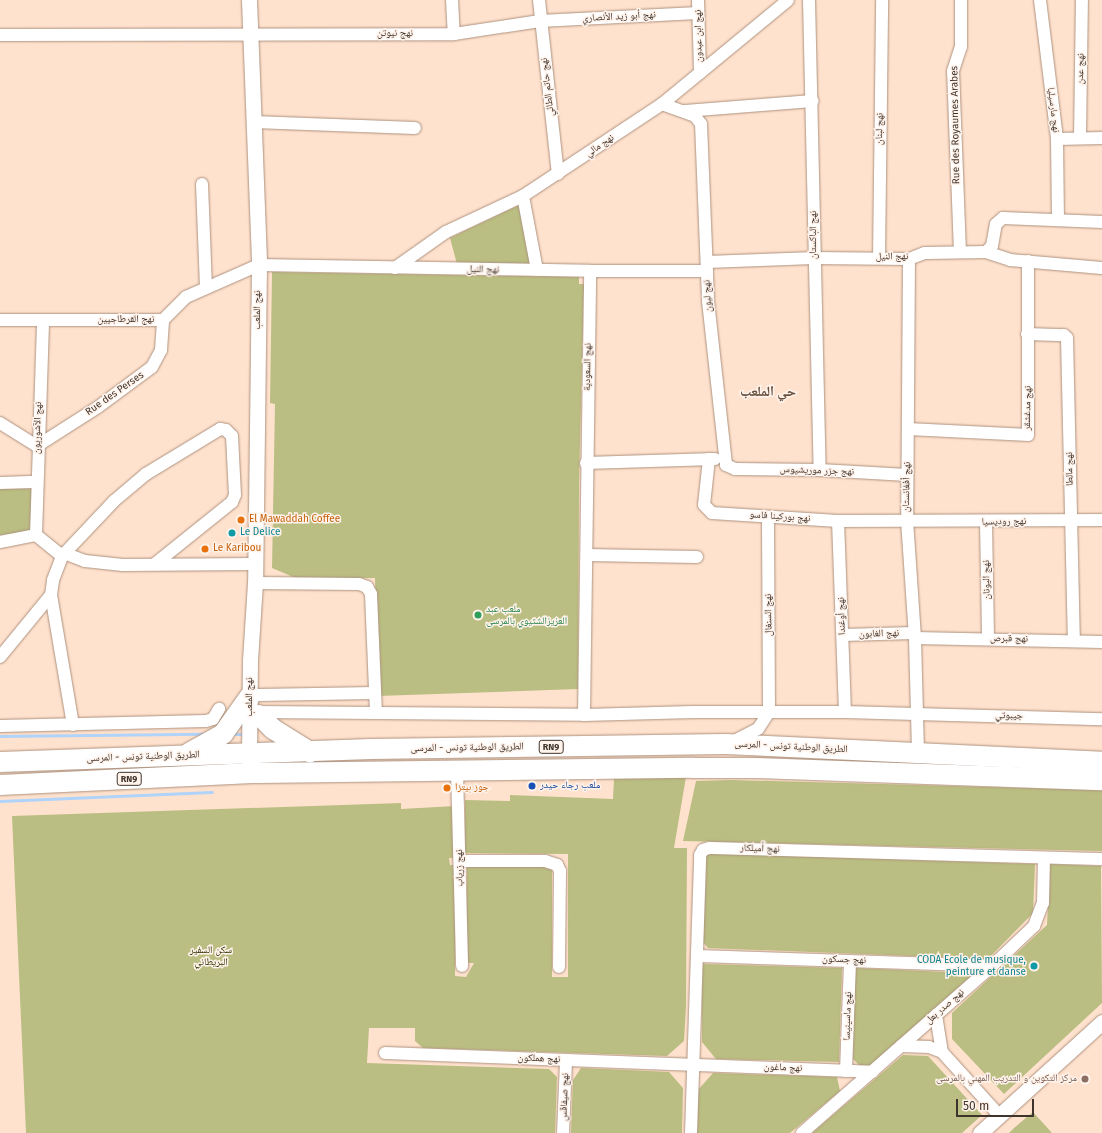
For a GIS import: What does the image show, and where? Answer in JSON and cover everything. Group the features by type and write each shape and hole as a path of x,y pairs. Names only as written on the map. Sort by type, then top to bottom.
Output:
{"highway":[{"path":"186,755 223,734 256,704 273,729 310,752"},
{"name":"الطريق الوطنية تونس - المرسى","path":"0,762 254,752 725,744 1102,762"},
{"name":"الطريق الوطنية تونس - المرسى","path":"0,785 253,773 754,768 1102,780"}],"street":[{"name":"نهج الملعب","path":"249,0 259,265 254,621 256,704 253,773"},
{"path":"452,0 454,34"},
{"name":"نهج حاتم الطائي","path":"539,0 540,21 558,174"},
{"name":"نهج ابن عبدون","path":"698,0 700,73"},
{"name":"نهج مالي","path":"395,268 446,232 524,196 662,104 788,0"},
{"name":"نهج الباكستان","path":"809,0 813,101 814,258 820,470"},
{"name":"نهج لبنان","path":"879,258 882,0"},
{"name":"Rue des Royaumes Arabes","path":"960,252 953,71 961,47 961,0"},
{"name":"نهج مارسيليا","path":"1040,0 1057,139 1058,220"},
{"name":"نهج عدن","path":"1080,138 1082,0"},
{"name":"نهج أبو زيد الأنصاري","path":"540,21 698,13"},
{"name":"نهج نيوتن","path":"0,35 454,34 540,21"},
{"path":"662,104 685,111 813,101"},
{"name":"نهج ليون","path":"685,111 695,116 701,124 708,301 726,463"},
{"path":"253,122 415,128"},
{"path":"1057,139 1102,138"},
{"path":"202,184 206,286"},
{"path":"524,196 537,270"},
{"path":"986,252 992,246 996,224 1003,218 1102,222"},
{"name":"نهج النيل","path":"259,265 590,271 707,266 814,258 909,259 925,253 986,252 1010,260 1102,268"},
{"name":"نهج أفغانستان","path":"909,259 909,429 907,520 915,636 915,714 918,754"},
{"name":"نهج مدغشقر","path":"909,429 1027,437 1029,433 1027,334 1028,262"},
{"name":"نهج القرطاجيين","path":"0,320 163,320 186,297 206,286 259,265"},
{"name":"نهج السعودية","path":"584,715 587,555 586,463 590,271"},
{"name":"نهج الآشوريون","path":"36,535 37,446 43,320"},
{"name":"Rue des Perses","path":"37,446 98,407 152,367 161,350 163,320"},
{"name":"نهج مالطا","path":"1027,334 1064,335 1067,338 1074,641"},
{"path":"0,423 37,446"},
{"path":"73,725 51,595 53,580 63,555 114,501 146,474 220,429 226,430 232,436 235,495 232,502 155,564"},
{"name":"نهج جزر موريشيوس","path":"586,463 709,459 726,463 820,470 908,474"},
{"name":"نهج بوركينا فاسو","path":"709,459 705,509 712,513 838,521 907,520"},
{"path":"0,483 37,482"},
{"name":"نهج السنغال","path":"768,517 770,712"},
{"name":"نهج روديسيا","path":"907,520 986,522 1102,520"},
{"name":"نهج أوغندا","path":"838,521 845,712"},
{"name":"نهج اليونان","path":"986,522 988,639"},
{"path":"0,542 36,535 63,555 85,561 123,565 255,564"},
{"path":"587,555 697,557"},
{"path":"255,583 359,584 367,587 371,594 376,712"},
{"path":"0,658 51,595"},
{"name":"نهج الغابون","path":"843,635 915,636"},
{"name":"نهج قبرص","path":"915,636 1102,642"},
{"path":"256,704 374,693"},
{"name":"نهج الملعب","path":"254,752 256,704"},
{"name":"جيبوتي","path":"256,704 376,712 584,715 845,712 1102,719"},
{"path":"0,726 206,721 213,719 219,710"},
{"path":"725,744 750,735 770,712"},
{"name":"نهج زرياب","path":"457,771 462,966"},
{"name":"نهج أميلكار","path":"690,1133 700,855 706,848 1102,860"},
{"name":"نهج صدر بعل","path":"802,1133 874,1072 901,1046 992,966 1034,926 1039,917 1043,903 1044,858"},
{"path":"460,861 545,861 557,866 560,871 560,967"},
{"name":"نهج جسكون","path":"697,956 992,966"},
{"name":"نهج ماسينيسا","path":"846,1071 850,960"},
{"path":"936,1015 942,1052"},
{"path":"980,1133 1102,1022"},
{"path":"901,1046 928,1047 942,1052 999,1115"},
{"name":"نهج هملكون","path":"385,1053 693,1065"},
{"name":"نهج صيفاقس","path":"563,1133 566,1060"},
{"name":"نهج ماغون","path":"693,1065 874,1072"}],"green space":[{"path":"521,204 531,266 457,264 450,238"},
{"path":"272,272 579,277 579,284 584,284 579,482 578,689 378,696 375,578 298,579 272,568 275,404 270,403"},
{"path":"0,489 32,489 32,532 0,535"},
{"name":"سكن السفير البريطاني","path":"686,777 674,848 687,848 686,1007 684,1041 667,1056 423,1048 415,1041 415,1028 369,1028 367,1063 549,1069 557,1077 555,1133 26,1133 12,816 401,803 401,809 455,806 455,858 449,858 450,865 455,865 455,976 466,977 474,963 467,963 467,867 552,867 552,977 568,977 568,854 465,853 465,800 510,801 510,795 613,799 614,778"},
{"path":"731,780 1102,790 1102,851 683,841 696,781"},
{"path":"705,853 1035,864 1033,913 988,959 708,948 703,942"},
{"path":"1050,864 1101,866 1102,1003 1004,1094 952,1039 952,1013 1047,925"},
{"path":"702,964 842,968 839,1062 716,1059 702,1042"},
{"path":"855,968 968,973 971,977 870,1066 860,1066 853,1059"},
{"path":"903,1055 928,1056 982,1115 962,1133 812,1133"},
{"path":"581,1068 669,1072 683,1088 682,1133 571,1133 573,1080"},
{"path":"713,1073 837,1077 840,1091 790,1133 697,1133 698,1090"},
{"path":"1033,1112 1052,1133 1009,1133 1014,1128"}],"waterway":[{"path":"0,736 205,734"},
{"path":"233,734 243,734"},
{"path":"0,801 212,792"}],"place":[{"name":"El Mawaddah Coffee","path":"241,520"},
{"name":"Le Delice","path":"232,533"},
{"name":"Le Karibou","path":"205,549"},
{"name":"ملعب عبد العزيزالشتيوي بالمرسى","path":"478,615"},
{"name":"ملعب رجاء حيدر","path":"532,786"},
{"name":"جوز بيتزا","path":"447,788"},
{"name":"CODA Ecole de musique, peinture et danse","path":"1034,966"},
{"name":"مركز التكوين و التدريب المهني بالمرسى","path":"1085,1079"}],"district":[{"name":"حي الملعب","path":"768,392"}]}
